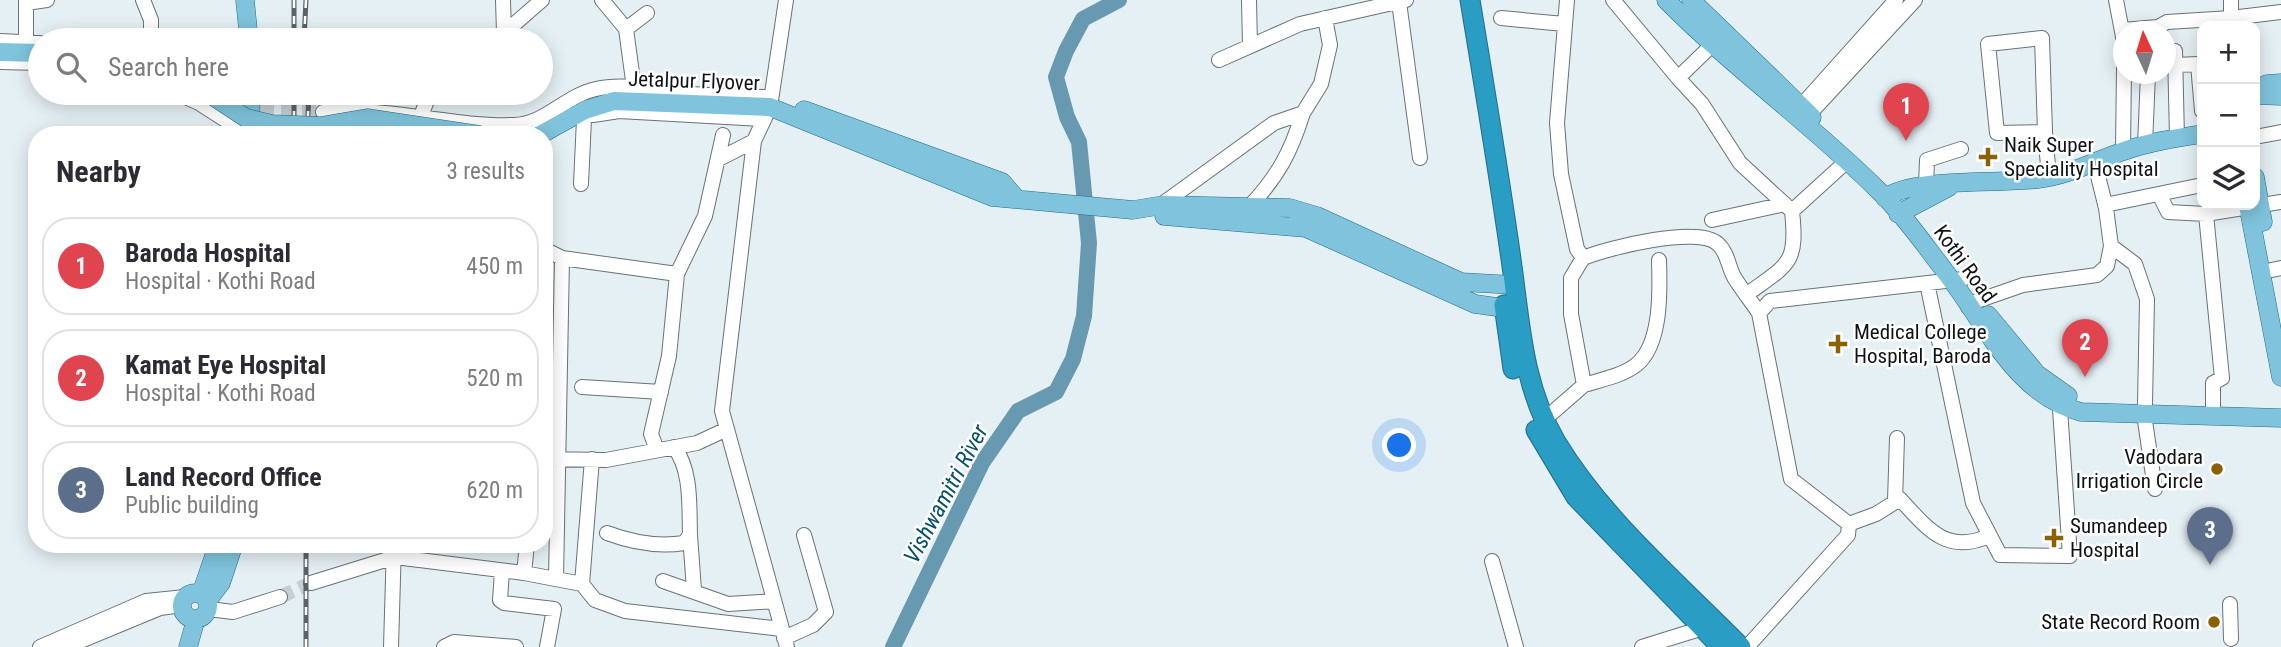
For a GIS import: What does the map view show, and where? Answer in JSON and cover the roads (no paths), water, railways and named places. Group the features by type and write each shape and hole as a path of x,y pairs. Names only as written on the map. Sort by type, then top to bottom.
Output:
{"highway":[{"path":"1457,0 1509,296 1524,360 1545,419 1555,441 1605,509 1741,647"},
{"path":"1470,0 1509,296 1511,363 1518,388 1544,447 1566,483 1595,518 1721,647"}],"main road":[{"path":"236,0 237,28"},
{"path":"245,0 248,28"},
{"name":"Kothi Road","path":"1666,0 1711,46 1801,115 1889,195 1957,279 1973,304 2059,400 2281,418"},
{"name":"Kothi Road","path":"1691,0 1847,161 1889,195"},
{"path":"0,52 28,47"},
{"path":"2260,89 2267,84 2281,83"},
{"path":"2260,94 2281,96"},
{"name":"Jetalpur Flyover","path":"553,128 585,110 614,101 796,107 1002,182 1022,199 1146,208"},
{"path":"226,105 246,118 272,124 320,126 367,118 440,126"},
{"path":"245,126 248,105"},
{"path":"1889,195 1926,186 2049,177 2095,164 2144,145 2197,135"},
{"path":"1903,211 1955,184"},
{"path":"1146,208 1251,206 1306,211 1461,282 1509,296"},
{"path":"1146,208 1161,216 1306,228 1475,304 1509,296"},
{"path":"2254,210 2272,270 2281,323"},
{"path":"2272,270 2281,377"},
{"name":"Kothi Road","path":"2145,409 2281,406"},
{"path":"188,647 197,604 215,553"},
{"path":"197,604 221,583 231,553"}],"street":[{"path":"31,28 26,1 47,0"},
{"path":"143,0 151,19 151,28"},
{"path":"501,28 503,0"},
{"path":"510,28 542,0"},
{"path":"602,0 626,29 634,88"},
{"path":"784,638 722,411 754,141 771,108 786,0"},
{"path":"1249,0 1250,46"},
{"path":"1567,0 1557,123 1559,149 1577,249 1583,258"},
{"path":"1613,0 1702,104 1740,163 1788,207 1796,248 1782,268 1746,295"},
{"path":"1801,115 1896,0"},
{"path":"1801,115 1915,0"},
{"path":"2116,0 2120,21"},
{"path":"2231,0 2232,21"},
{"path":"2237,21 2281,12 2280,0"},
{"path":"1219,60 1300,24 1403,1 1420,158"},
{"path":"626,29 647,13"},
{"path":"1251,206 1268,187 1291,152 1303,113 1321,84 1329,45 1325,18"},
{"path":"1501,18 1564,24"},
{"path":"2176,22 2197,22"},
{"path":"2045,132 1997,133 1988,44 2042,38 2049,177"},
{"path":"0,41 28,45"},
{"path":"1678,78 1711,46"},
{"path":"0,62 28,63"},
{"path":"2176,65 2198,64 2200,84"},
{"path":"2123,84 2123,151"},
{"path":"2144,145 2147,84"},
{"path":"2176,84 2177,138"},
{"path":"512,126 545,117 574,98 596,89 634,88 706,95 771,108"},
{"path":"202,105 232,126"},
{"path":"421,116 425,105"},
{"path":"323,112 359,108 421,116 464,126"},
{"path":"553,136 601,112 771,108"},
{"path":"1146,208 1274,124 1303,113"},
{"path":"581,184 584,119"},
{"path":"2260,136 2281,132"},
{"path":"657,450 651,434 668,356 677,274 705,216 723,135"},
{"path":"719,159 754,141"},
{"path":"1926,186 1927,160 1961,149"},
{"path":"1712,220 1788,207 1847,161"},
{"path":"1973,304 2022,285 2097,275 2107,266 2111,246 2095,164"},
{"path":"2105,205 2197,186"},
{"path":"2159,194 2168,212 2206,214 2226,210"},
{"path":"2260,204 2281,202"},
{"path":"2206,214 2222,378 2213,383 2213,406"},
{"path":"1584,385 1571,302 1571,278 1583,258 1630,244 1688,236 1716,241 1725,251 1733,275 1759,313 1791,479 1849,524"},
{"path":"2111,246 2136,264 2147,299 2145,409 2155,489"},
{"path":"553,254 562,258 677,274"},
{"path":"553,418 562,258"},
{"path":"1545,419 1584,385 1622,372 1636,365 1643,356 1661,298 1658,260"},
{"path":"1759,313 1770,301 1957,279"},
{"path":"1927,283 1973,503 2000,555 2070,556 2059,400"},
{"path":"582,387 661,392"},
{"path":"553,454 606,460 697,443 727,429"},
{"path":"1895,501 1897,438"},
{"path":"674,447 683,459 694,590"},
{"path":"582,584 592,459"},
{"path":"1849,524 1876,514 1900,499 1940,539 1969,543 1989,536"},
{"path":"553,504 556,579"},
{"path":"1747,647 1847,535 1849,524"},
{"path":"607,533 627,540 671,545 684,543 690,535"},
{"path":"410,553 582,584 595,600 625,611 784,638 813,625 827,612 804,536"},
{"path":"312,583 387,553"},
{"path":"391,647 395,553"},
{"path":"524,573 526,553"},
{"path":"1492,561 1516,647"},
{"path":"502,571 500,600 503,603 554,609 547,647"},
{"path":"663,581 728,604 774,601"},
{"path":"40,647 146,601 197,604 233,612 280,597"},
{"path":"70,646 160,608 197,604"},
{"path":"2230,604 2231,639"},
{"path":"1642,647 1703,628"},
{"path":"444,647 454,642 516,647"}],"waterway":[{"name":"Vishwamitri River","path":"893,647 982,463 1018,411 1056,392 1073,359 1084,316 1089,243 1079,142 1067,117 1056,77 1083,19 1119,0"}],"tunnel":[{"path":"260,111 323,112"},
{"path":"280,597 311,583"}],"railway":[{"path":"294,0 294,28"},
{"path":"305,28 306,0"},
{"path":"294,105 294,126"},
{"path":"307,126 308,105"},
{"path":"306,553 306,647"}],"place":[{"name":"Baroda Hospital","path":"1906,141"},
{"name":"Naik Super Speciality Hospital","path":"1988,157"},
{"name":"Medical College Hospital, Baroda","path":"1838,344"},
{"name":"Kamat Eye Hospital","path":"2085,377"},
{"name":"Vadodara Irrigation Circle","path":"2217,469"},
{"name":"Sumandeep Hospital","path":"2054,538"},
{"name":"Land Record Office","path":"2210,565"},
{"name":"State Record Room","path":"2214,622"}]}
